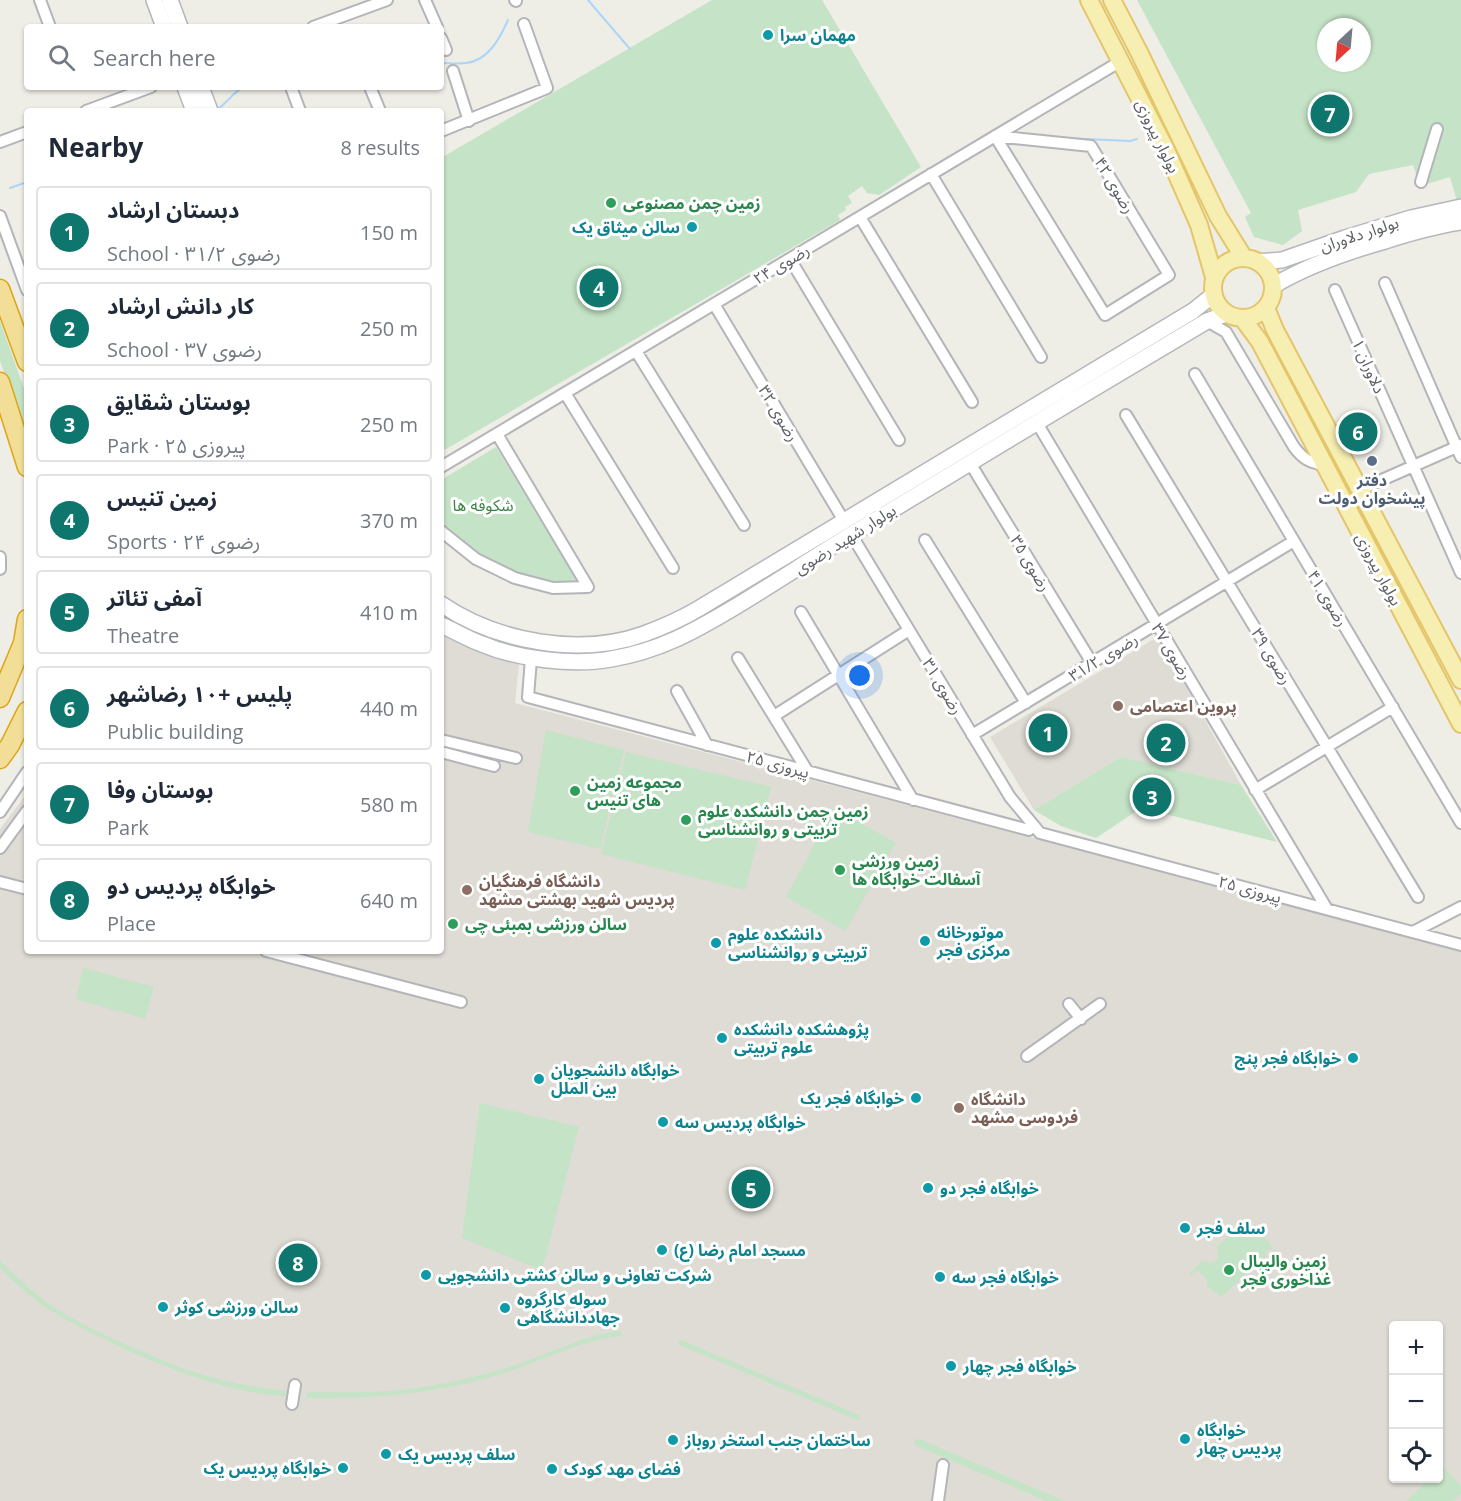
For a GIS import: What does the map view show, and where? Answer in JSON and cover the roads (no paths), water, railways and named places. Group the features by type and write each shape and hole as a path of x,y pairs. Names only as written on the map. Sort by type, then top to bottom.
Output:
{"highway":[{"path":"0,289 24,354"},
{"path":"0,382 24,458"},
{"path":"0,698 24,633"},
{"path":"0,759 24,717"}],"main road":[{"name":"بولوار پیروزی","path":"1089,0 1166,150 1199,225 1214,277"},
{"name":"بولوار پیروزی","path":"1112,0 1218,216 1251,260"},
{"path":"1232,260 1251,260 1266,268 1271,277 1274,286 1272,298 1266,308 1254,317 1235,318 1217,306 1212,286 1214,277 1221,267 1232,260"},
{"name":"بولوار پیروزی","path":"1266,308 1275,330 1461,680"},
{"name":"بولوار پیروزی","path":"1243,319 1260,342 1461,724"}],"street":[{"path":"40,0 49,24"},
{"path":"154,0 163,24"},
{"path":"170,0 179,24"},
{"path":"321,24 387,0"},
{"path":"425,0 435,24"},
{"path":"444,130 547,88 524,24"},
{"path":"444,45 446,50"},
{"name":"رضوی ۲۴","path":"444,465 1121,61"},
{"path":"453,71 469,120"},
{"path":"94,108 143,90"},
{"path":"187,90 193,108"},
{"path":"202,90 209,108"},
{"path":"292,90 299,108"},
{"path":"371,90 379,108"},
{"path":"1421,182 1437,129"},
{"path":"0,142 24,133"},
{"name":"رضوی ۴۲","path":"995,136 1091,146 1170,275 1105,315 995,136"},
{"path":"932,174 1041,357"},
{"name":"بولوار دلاوران","path":"1251,260 1282,260 1345,237 1411,218 1461,207"},
{"path":"0,216 24,277"},
{"path":"860,217 972,402"},
{"name":"بولوار دلاوران","path":"1274,286 1289,276 1351,251 1415,232 1461,222"},
{"path":"790,259 899,440"},
{"path":"1359,490 1413,466 1460,450 1385,283"},
{"name":"دلاوران ۱","path":"1335,290 1461,573"},
{"name":"بولوار شهید رضوی","path":"444,626 484,645 531,659 570,662 608,660 648,651 684,636 780,580 847,528 1193,311 1213,295"},
{"name":"رضوی ۳۲","path":"714,304 847,528"},
{"name":"بولوار شهید رضوی","path":"444,606 490,629 534,642 570,645 606,643 642,635 676,621 970,463 1207,321 1226,314"},
{"path":"1207,321 1226,332 1301,457 1312,464 1324,465"},
{"path":"636,351 744,525"},
{"name":"رضوی ۴۱","path":"1195,374 1461,823"},
{"path":"565,393 673,568"},
{"name":"رضوی ۳۹","path":"1126,415 1418,897"},
{"name":"رضوی ۳۷","path":"1037,423 1327,909"},
{"path":"444,533 476,560 515,578 554,588 588,587 497,434"},
{"name":"رضوی ۳۵","path":"970,463 1092,663"},
{"name":"رضوی ۳۱","path":"847,528 1010,797 1040,833"},
{"path":"925,540 1026,703"},
{"name":"رضوی ۳۱/۲","path":"972,735 1294,541"},
{"path":"0,557 0,569"},
{"path":"801,612 913,800"},
{"path":"774,716 909,630"},
{"path":"738,658 808,772"},
{"name":"پیروزی ۲۵","path":"531,659 528,697 1029,830"},
{"path":"677,691 707,745"},
{"path":"1256,790 1393,707"},
{"path":"444,741 516,758"},
{"path":"444,753 494,766"},
{"path":"0,812 24,777"},
{"path":"0,848 24,815"},
{"name":"پیروزی ۲۵","path":"1040,833 1461,945"},
{"path":"0,882 24,888"},
{"path":"1413,932 1461,907"},
{"path":"277,954 461,1002"},
{"path":"1070,1004 1081,1018"},
{"path":"1027,1056 1100,1004"},
{"path":"291,1404 295,1385"},
{"path":"938,1501 943,1465"}],"waterway":[{"path":"588,0 630,49"},
{"path":"444,63 466,63 481,58 497,41 508,20"},
{"path":"219,108 240,90"},
{"path":"1063,138 1130,141 1137,139"},
{"path":"10,188 24,183"}],"place":[{"name":"مهمان سرا","path":"768,35"},
{"name":"بوستان وفا","path":"1330,114"},
{"name":"زمین چمن مصنوعی","path":"611,203"},
{"name":"سالن میثاق یک","path":"692,227"},
{"name":"زمین تنیس","path":"599,288"},
{"name":"پلیس +۱۰ رضاشهر","path":"1358,432"},
{"name":"دفتر پیشخوان دولت","path":"1372,461"},
{"name":"پروین اعتصامی","path":"1118,706"},
{"name":"دبستان ارشاد","path":"1048,733"},
{"name":"کار دانش ارشاد","path":"1166,743"},
{"name":"مجموعه زمین های تنیس","path":"575,791"},
{"name":"بوستان شقایق","path":"1152,797"},
{"name":"زمین چمن دانشکده علوم تربیتی و روانشناسی","path":"686,820"},
{"name":"زمین ورزشی آسفالت خوابگاه ها","path":"840,870"},
{"name":"دانشگاه فرهنگیان پردیس شهید بهشتی مشهد","path":"467,890"},
{"name":"سالن ورزشی بمبئی چی","path":"453,924"},
{"name":"موتورخانه مرکزی فجر","path":"925,941"},
{"name":"دانشکده علوم تربیتی و روانشناسی","path":"716,943"},
{"name":"پژوهشکده دانشکده علوم تربیتی","path":"722,1038"},
{"name":"خوابگاه فجر پنج","path":"1353,1058"},
{"name":"خوابگاه دانشجویان بین الملل","path":"539,1079"},
{"name":"خوابگاه فجر یک","path":"916,1098"},
{"name":"دانشگاه فردوسی مشهد","path":"959,1108"},
{"name":"خوابگاه پردیس سه","path":"663,1122"},
{"name":"خوابگاه فجر دو","path":"928,1188"},
{"name":"آمفی تئاتر","path":"751,1189"},
{"name":"سلف فجر","path":"1185,1228"},
{"name":"مسجد امام رضا (ع)","path":"662,1250"},
{"name":"خوابگاه پردیس دو","path":"298,1263"},
{"name":"زمین والیبال غذاخوری فجر","path":"1229,1270"},
{"name":"شرکت تعاونی و سالن کشتی دانشجویی","path":"426,1275"},
{"name":"خوابگاه فجر سه","path":"940,1277"},
{"name":"سالن ورزشی کوثر","path":"163,1307"},
{"name":"سوله کارگروه جهاددانشگاهی","path":"505,1308"},
{"name":"خوابگاه فجر چهار","path":"951,1366"},
{"name":"خوابگاه پردیس چهار","path":"1185,1439"},
{"name":"ساختمان جنب استخر روباز","path":"673,1440"},
{"name":"سلف پردیس یک","path":"386,1454"},
{"name":"خوابگاه پردیس یک","path":"343,1468"},
{"name":"فضای مهد کودک","path":"552,1469"}],"park label":[{"name":"شکوفه ها","path":"483,505"}]}
